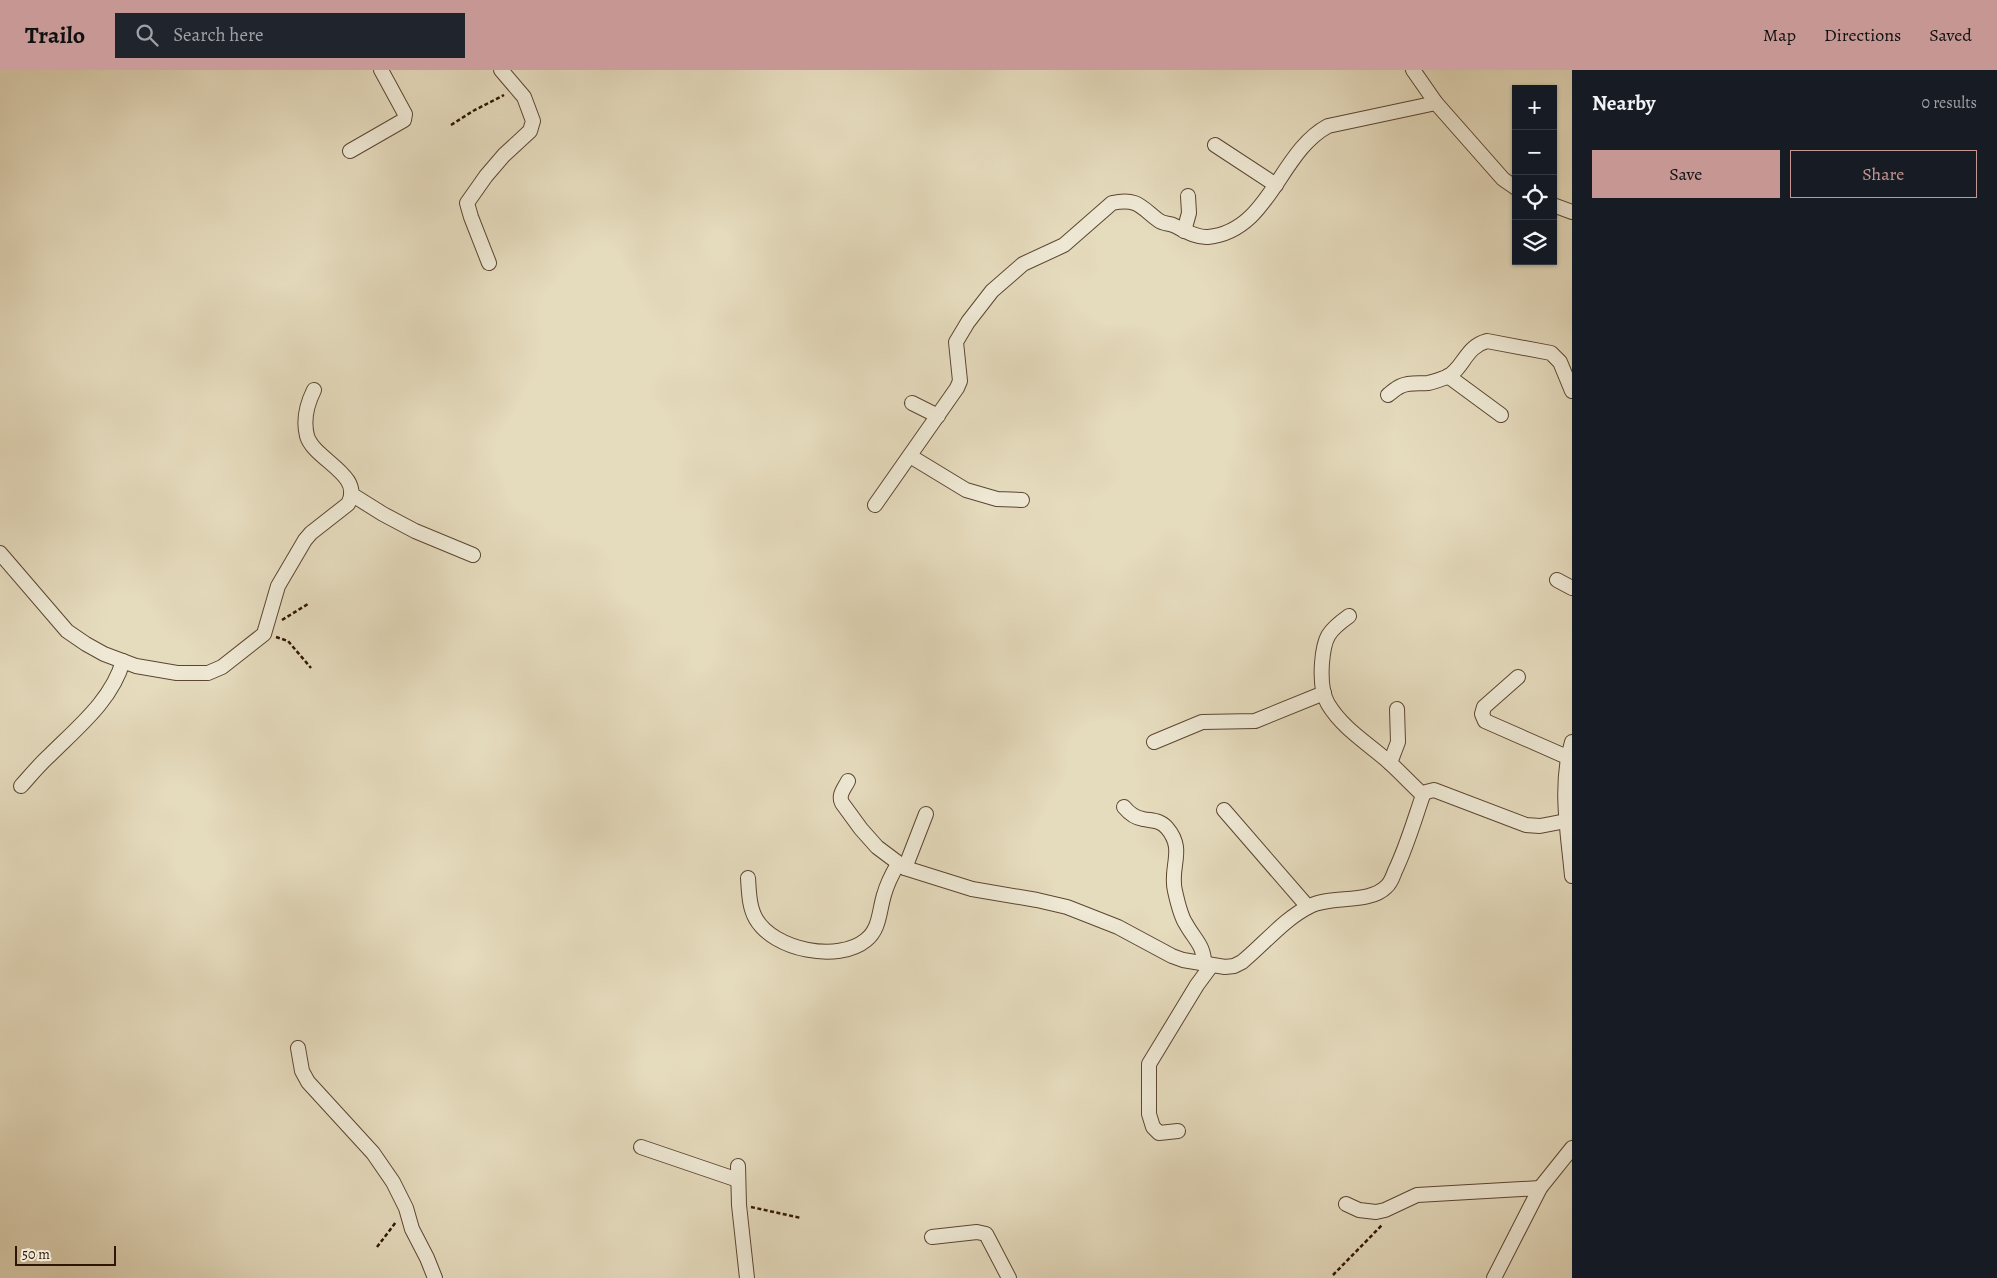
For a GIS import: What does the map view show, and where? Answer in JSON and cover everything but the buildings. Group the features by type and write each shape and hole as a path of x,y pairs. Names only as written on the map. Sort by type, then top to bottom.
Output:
{"street":[{"path":"350,151 404,120 405,114 381,70"},
{"path":"489,263 467,203 504,155 530,131 533,121 524,97 501,70"},
{"path":"1413,70 1436,103 1503,179 1512,185"},
{"path":"875,506 958,388 960,381 956,342 968,322 992,291 1016,270 1064,244 1112,204 1128,201 1144,207 1162,222 1171,224 1184,231 1208,237 1233,230 1251,217 1303,146 1328,126 1436,103"},
{"path":"1215,145 1276,185"},
{"path":"1184,231 1188,214 1188,196"},
{"path":"1557,206 1572,212"},
{"path":"1388,395 1402,386 1414,382 1428,383 1448,376 1457,369 1470,350 1480,343 1487,341 1551,353 1560,362 1572,392"},
{"path":"1448,376 1501,415"},
{"path":"0,553 67,631 104,654 136,666 177,673 208,673 222,667 264,633 278,586 305,540 348,504 351,494 348,479 317,450 308,436 306,406 314,390"},
{"path":"912,403 938,416"},
{"path":"910,456 966,490 997,499 1022,500"},
{"path":"351,494 415,531 473,556"},
{"path":"1557,580 1572,588"},
{"path":"1349,616 1332,628 1323,646 1322,676 1324,693 1328,704 1342,723 1390,763 1423,796"},
{"path":"21,786 48,756 78,728 111,689 120,673 123,661"},
{"path":"1518,677 1484,706 1482,714 1486,721 1567,757"},
{"path":"1154,742 1202,722 1255,721 1299,705 1324,693"},
{"path":"1390,763 1398,742 1397,709"},
{"path":"1572,742 1567,757 1569,794 1566,822 1572,876"},
{"path":"848,781 841,793 842,803 866,835 901,866 972,889 1037,900 1067,908 1118,927 1172,956 1208,966 1234,966 1242,962 1295,915 1308,907 1322,901 1373,895 1388,886 1426,792 1434,790 1526,824 1540,826 1566,822"},
{"path":"1124,807 1136,817 1160,822 1173,836 1178,846 1174,890 1185,923 1201,946 1208,966"},
{"path":"1224,810 1308,907"},
{"path":"748,878 751,907 757,921 774,937 803,949 825,953 851,947 866,940 877,927 885,893 901,866 926,814"},
{"path":"1178,1131 1159,1133 1153,1127 1150,1114 1149,1064 1208,966"},
{"path":"298,1048 304,1076 373,1153 393,1182 406,1208 412,1230 435,1278"},
{"path":"641,1147 738,1173 739,1205 747,1278"},
{"path":"1494,1278 1540,1188 1572,1148"},
{"path":"1346,1204 1368,1213 1385,1210 1417,1195 1540,1188"},
{"path":"932,1237 977,1232 986,1234 1009,1278"}],"path":[{"path":"452,125 473,111 516,88"},
{"path":"264,633 308,604"},
{"path":"264,633 288,640 311,668"},
{"path":"739,1205 801,1218"},
{"path":"1333,1274 1386,1221 1396,1205"},
{"path":"377,1247 406,1208"}]}
